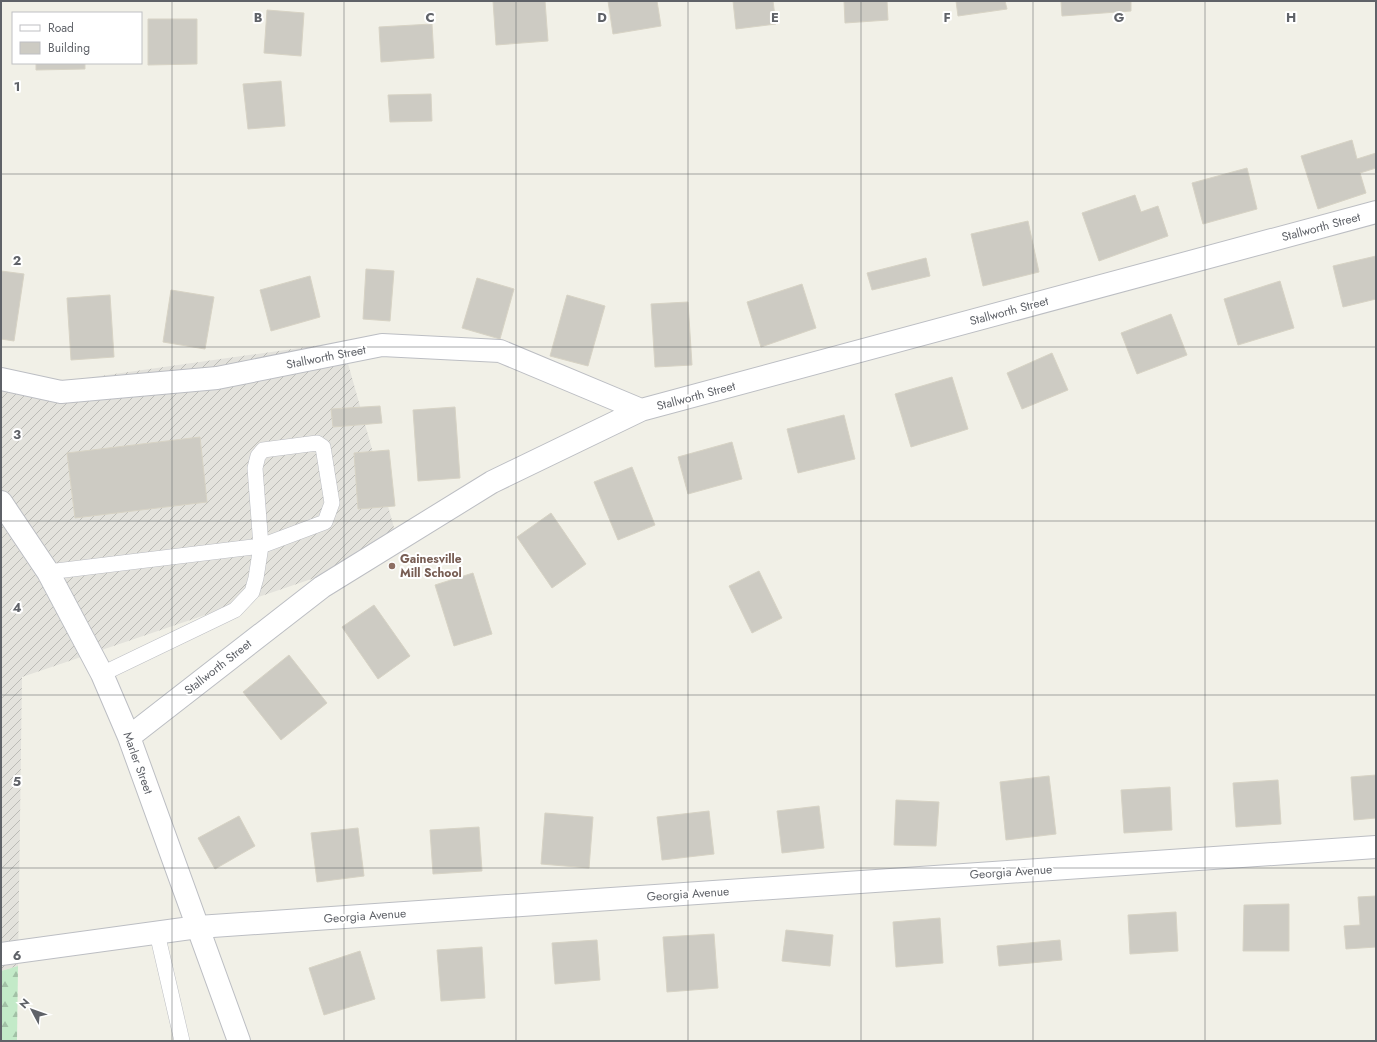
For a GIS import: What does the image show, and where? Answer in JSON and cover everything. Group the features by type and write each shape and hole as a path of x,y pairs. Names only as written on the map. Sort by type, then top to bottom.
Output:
{"street":[{"name":"Stallworth Street","path":"129,737 322,587 492,482 641,410 1376,212"},
{"name":"Stallworth Street","path":"1,379 61,392 217,378 382,345 500,350 641,410"},
{"name":"Marler Street","path":"4,511 48,572 102,674 129,737 239,1041"},
{"name":"Georgia Avenue","path":"1,954 198,928 1376,847"}],"lane":[{"path":"48,572 261,546 325,522 332,503 323,447 318,444 263,450 258,456 255,468 261,546 256,578 252,592 235,610 102,674"},
{"path":"157,933 182,1041"}],"shaded area":[{"path":"342,342 400,549 22,677 18,966 1,971 1,390"}],"green space":[{"path":"18,966 17,1041 1,1041 1,971"}],"building":[{"path":"493,1 545,1 548,41 496,45"},
{"path":"608,1 657,1 661,26 613,34"},
{"path":"733,1 773,1 776,24 736,29"},
{"path":"844,1 887,1 888,20 845,23"},
{"path":"956,1 1005,1 1007,9 958,16"},
{"path":"1061,1 1131,1 1131,11 1062,16"},
{"path":"267,10 304,13 301,56 264,53"},
{"path":"148,19 197,19 197,64 148,65"},
{"path":"432,24 434,58 381,62 379,27"},
{"path":"36,64 85,64 85,69 36,70"},
{"path":"281,81 285,126 248,129 243,84"},
{"path":"431,94 432,121 390,122 388,95"},
{"path":"1352,140 1357,159 1376,153 1376,168 1360,173 1366,193 1318,209 1301,156"},
{"path":"1247,168 1257,209 1203,224 1192,183"},
{"path":"1135,195 1141,212 1158,206 1168,236 1099,261 1082,213"},
{"path":"1028,221 1039,272 983,286 971,234"},
{"path":"1376,256 1376,299 1343,307 1333,266"},
{"path":"926,258 930,276 872,290 867,273"},
{"path":"366,269 394,271 390,321 363,319"},
{"path":"1,271 24,274 14,341 1,339"},
{"path":"310,276 320,317 271,331 260,290"},
{"path":"477,278 514,289 500,339 462,328"},
{"path":"1280,281 1294,328 1238,345 1224,299"},
{"path":"802,284 816,328 761,347 747,302"},
{"path":"171,290 214,297 205,349 163,342"},
{"path":"110,295 114,357 71,360 67,298"},
{"path":"567,295 605,306 588,366 550,356"},
{"path":"688,302 692,365 655,367 651,304"},
{"path":"1171,314 1187,355 1137,374 1121,333"},
{"path":"1052,353 1068,390 1022,409 1007,373"},
{"path":"952,377 968,429 911,447 895,394"},
{"path":"380,406 382,423 333,427 331,409"},
{"path":"455,407 460,478 418,481 413,410"},
{"path":"844,415 855,459 798,473 787,429"},
{"path":"200,437 207,502 75,518 67,453"},
{"path":"732,442 742,479 688,494 678,457"},
{"path":"389,450 395,506 358,509 354,453"},
{"path":"632,467 655,525 618,540 594,482"},
{"path":"551,513 586,564 552,588 517,537"},
{"path":"759,571 782,618 752,633 729,586"},
{"path":"473,573 492,634 454,646 435,585"},
{"path":"374,605 410,656 378,679 342,627"},
{"path":"289,655 327,703 281,740 243,692"},
{"path":"1376,775 1376,818 1354,820 1351,777"},
{"path":"1049,776 1056,834 1006,840 1000,782"},
{"path":"1278,780 1281,824 1236,827 1233,783"},
{"path":"1170,787 1172,830 1124,833 1121,790"},
{"path":"896,800 939,802 936,846 894,845"},
{"path":"819,806 824,848 782,853 777,811"},
{"path":"709,811 714,854 662,860 657,817"},
{"path":"545,813 593,817 589,868 541,864"},
{"path":"239,816 255,846 215,869 198,838"},
{"path":"479,827 482,871 433,874 430,830"},
{"path":"358,828 364,876 317,882 311,833"},
{"path":"1376,896 1376,947 1346,949 1344,926 1360,925 1358,897"},
{"path":"1289,904 1289,951 1243,951 1244,905"},
{"path":"1176,912 1178,951 1130,954 1128,915"},
{"path":"940,918 943,963 896,967 893,922"},
{"path":"786,930 833,935 830,966 782,961"},
{"path":"714,934 718,988 667,992 663,937"},
{"path":"597,940 600,980 555,984 552,943"},
{"path":"1060,940 1062,960 999,966 997,946"},
{"path":"482,947 485,998 441,1001 437,950"},
{"path":"360,951 375,999 324,1015 309,968"}],"place":[{"name":"Gainesville Mill School","path":"392,566"}]}
